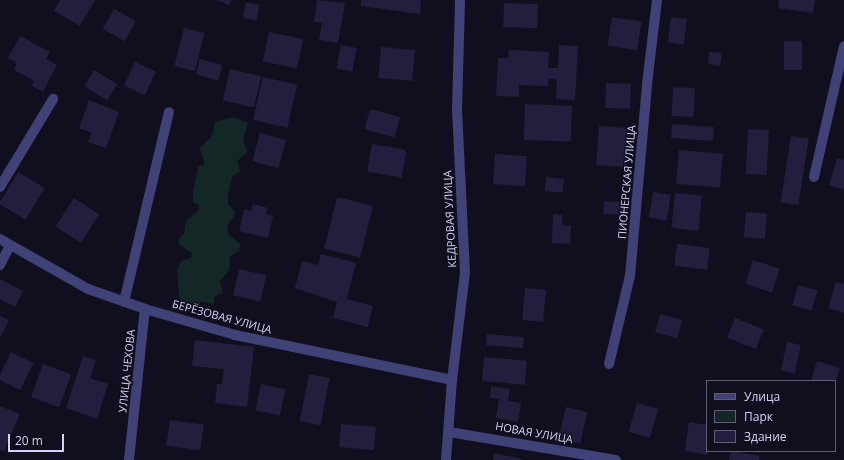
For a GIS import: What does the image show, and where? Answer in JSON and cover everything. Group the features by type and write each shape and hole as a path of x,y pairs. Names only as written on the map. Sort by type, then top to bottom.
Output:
{"street":[{"name":"КЕДРОВАЯ УЛИЦА","path":"446,460 452,380 465,273 457,109 460,0"},
{"name":"ПИОНЕРСКАЯ УЛИЦА","path":"609,364 630,276 647,84 657,0"},
{"path":"814,177 844,46"},
{"path":"0,187 53,99"},
{"path":"124,302 168,112"},
{"name":"БЕРЁЗОВАЯ УЛИЦА","path":"0,239 88,289 145,309 242,336 452,380"},
{"path":"0,265 10,245"},
{"name":"УЛИЦА ЧЕХОВА","path":"129,460 145,309"},
{"name":"НОВАЯ УЛИЦА","path":"449,432 616,460"}],"green space":[{"path":"233,117 248,123 243,139 247,152 237,161 240,172 232,176 228,196 228,204 236,213 227,226 229,235 240,244 239,251 230,256 229,270 220,281 223,293 215,296 213,304 201,301 195,311 186,312 180,304 177,271 181,261 191,258 192,253 179,244 179,238 184,234 186,221 199,210 199,205 193,202 193,190 198,167 205,164 200,148 212,136 215,122"}],"building":[{"path":"60,0 95,0 80,26 54,11"},
{"path":"216,0 231,0 229,5"},
{"path":"317,0 345,3 338,43 319,40 322,23 314,22"},
{"path":"361,0 421,0 420,14 361,6"},
{"path":"779,0 815,0 813,13 778,8"},
{"path":"246,2 260,5 256,21 243,18"},
{"path":"504,3 538,4 537,28 503,27"},
{"path":"114,9 136,21 125,41 103,29"},
{"path":"612,17 642,22 637,50 607,46"},
{"path":"671,17 687,19 684,45 668,43"},
{"path":"184,28 204,33 195,71 175,66"},
{"path":"269,32 303,39 297,69 263,61"},
{"path":"20,36 50,52 46,59 57,65 43,92 31,85 34,81 14,70 17,63 8,58"},
{"path":"784,41 802,41 802,70 784,70"},
{"path":"341,45 357,48 352,72 336,69"},
{"path":"559,45 578,46 575,100 556,99 557,79 548,79 548,86 519,85 519,97 496,96 498,58 508,58 509,50 549,52 548,68 558,68"},
{"path":"381,47 415,50 412,81 378,78"},
{"path":"709,52 722,53 720,66 708,64"},
{"path":"200,59 222,65 218,80 196,74"},
{"path":"135,62 156,72 145,95 124,86"},
{"path":"230,69 261,76 254,107 223,100"},
{"path":"94,70 117,84 107,100 84,86"},
{"path":"263,77 297,85 287,128 253,120"},
{"path":"606,83 631,84 630,109 605,108"},
{"path":"673,87 695,88 693,117 671,116"},
{"path":"89,100 119,112 106,148 88,142 92,133 79,128"},
{"path":"525,104 572,106 571,142 524,140"},
{"path":"370,109 400,117 395,137 365,129"},
{"path":"672,124 714,127 713,141 671,138"},
{"path":"599,126 629,128 626,167 596,165"},
{"path":"748,129 769,130 767,175 746,174"},
{"path":"260,133 286,140 279,168 252,161"},
{"path":"791,136 809,139 798,205 781,202"},
{"path":"372,144 406,150 402,178 367,172"},
{"path":"679,150 723,154 720,188 676,184"},
{"path":"495,154 527,156 525,186 493,184"},
{"path":"837,158 844,160 844,190 829,185"},
{"path":"18,172 45,188 26,220 0,204"},
{"path":"546,177 564,179 562,193 545,191"},
{"path":"653,192 671,195 667,220 649,218"},
{"path":"675,193 702,196 698,231 671,228"},
{"path":"337,197 373,206 360,257 324,248"},
{"path":"74,198 99,214 81,243 55,227"},
{"path":"604,201 624,202 623,215 603,214"},
{"path":"253,204 268,208 266,214 273,216 268,238 239,231 244,209 251,211"},
{"path":"746,212 767,214 765,239 744,237"},
{"path":"553,214 562,215 562,225 571,226 570,244 552,243"},
{"path":"677,244 710,248 707,270 674,266"},
{"path":"321,254 356,263 347,299 373,306 368,327 333,318 337,302 295,288 302,261 318,265"},
{"path":"753,260 780,269 772,292 745,284"},
{"path":"239,269 266,275 260,302 233,295"},
{"path":"0,279 23,291 15,307 0,299"},
{"path":"836,282 844,284 844,313 828,308"},
{"path":"798,285 817,290 812,310 793,305"},
{"path":"525,288 546,290 543,322 522,320"},
{"path":"660,314 682,320 677,338 655,332"},
{"path":"0,316 9,320 0,338"},
{"path":"735,318 764,330 756,349 727,337"},
{"path":"487,334 524,337 523,348 486,345"},
{"path":"195,340 254,347 247,407 215,403 217,384 222,384 224,369 192,366"},
{"path":"787,342 801,345 795,373 781,370"},
{"path":"11,352 33,363 20,390 0,380 0,375"},
{"path":"83,356 96,360 90,378 108,384 97,419 66,408"},
{"path":"484,357 527,361 525,385 482,381"},
{"path":"817,361 840,368 836,381 811,380"},
{"path":"43,364 71,374 59,407 31,397"},
{"path":"309,374 330,378 320,425 300,421"},
{"path":"261,384 285,389 280,416 255,410"},
{"path":"491,386 510,389 508,401 521,403 518,422 496,418 499,399 490,398"},
{"path":"637,403 658,409 650,438 629,432"},
{"path":"0,406 20,414 4,451 0,450"},
{"path":"566,407 587,412 580,443 559,438"},
{"path":"170,420 204,425 200,450 166,446"},
{"path":"689,422 706,425 706,452 708,452 708,455 685,451"},
{"path":"341,424 376,427 374,450 339,447"},
{"path":"731,452 760,456 759,460 729,460"},
{"path":"494,453 522,459 522,460 493,460"}]}
